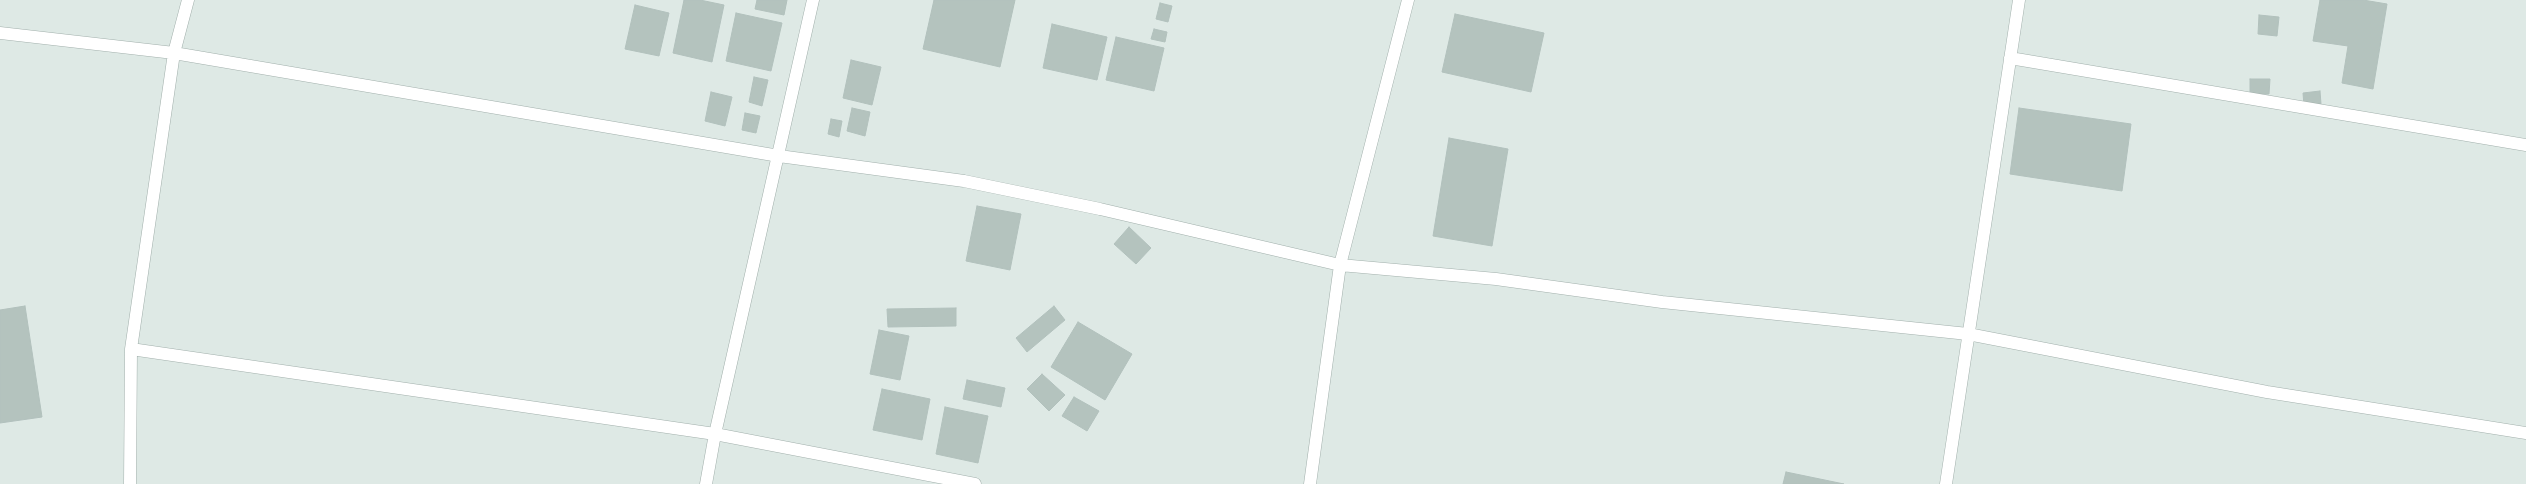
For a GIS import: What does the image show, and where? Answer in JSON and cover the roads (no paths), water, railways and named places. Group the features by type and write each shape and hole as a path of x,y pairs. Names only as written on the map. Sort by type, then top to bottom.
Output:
{"street":[{"path":"130,484 131,349 174,53 188,0"},
{"path":"706,484 715,434 813,0"},
{"path":"1310,484 1340,265 1408,0"},
{"path":"1946,484 2019,0"},
{"path":"0,33 174,53 779,156 964,181 1100,209 1340,265 1496,279 1662,302 1968,334 2267,392 2526,434"},
{"path":"2010,58 2526,145"},
{"path":"131,349 715,434 975,484"}]}
